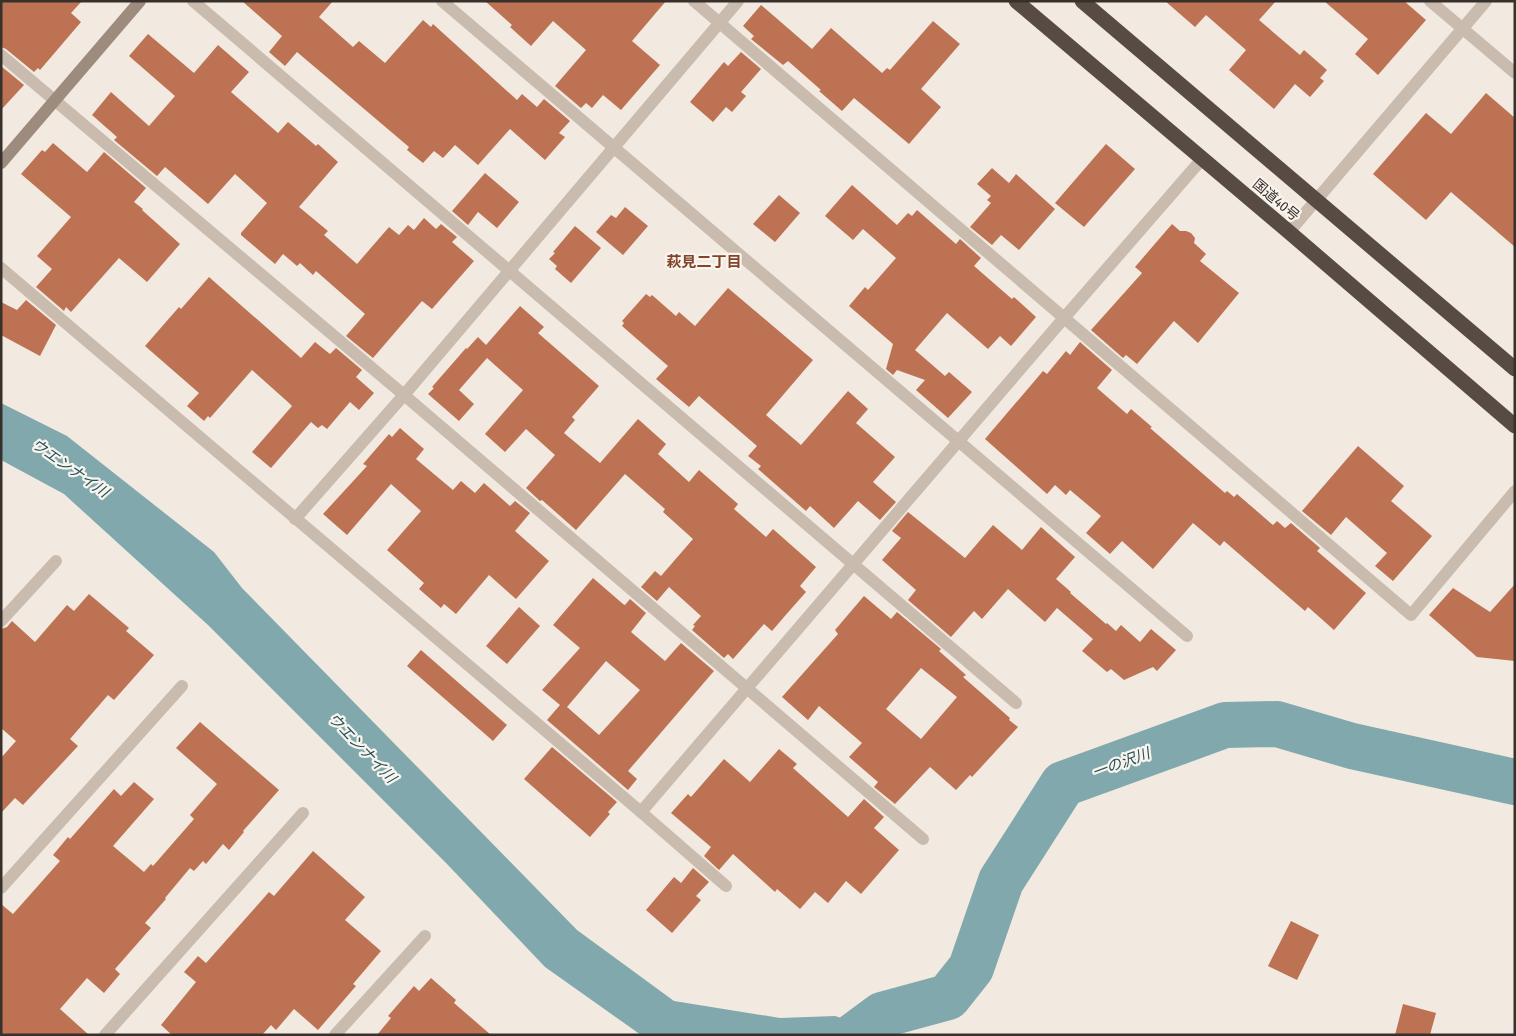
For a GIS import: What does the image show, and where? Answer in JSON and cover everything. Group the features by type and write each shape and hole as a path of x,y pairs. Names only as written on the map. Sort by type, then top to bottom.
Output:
{"highway":[{"name":"国道40号","path":"1016,1 1515,426"},
{"name":"国道40号","path":"1082,1 1515,369"}],"street":[{"path":"1,164 140,1"},
{"path":"193,1 1016,703"},
{"path":"442,1 1187,636"},
{"path":"694,1 1410,615 1515,491"},
{"path":"295,520 404,395 738,1"},
{"path":"1430,1 1515,73"},
{"path":"1289,232 1486,1"},
{"path":"1,54 404,395 923,839"},
{"path":"641,812 1202,159"},
{"path":"1,268 726,886"},
{"path":"1,621 56,561"},
{"path":"1,888 182,686"},
{"path":"105,1035 303,813"},
{"path":"336,1035 425,936"}],"water":[{"name":"ウエンナイ川","path":"1,403 67,436 214,552 242,588 577,930 674,1001 780,1018 835,1016 894,1035 641,1035 545,967 447,864 208,625 64,494 1,460"}],"building":[{"path":"1,1 82,1 71,13 81,22 40,70 38,68 34,72 1,47"},
{"path":"242,1 333,1 319,17 353,47 359,41 385,63 423,20 431,27 433,24 517,100 522,94 537,107 544,99 570,121 559,133 565,137 545,160 510,129 478,165 455,145 443,158 434,151 423,163 407,150 409,147 297,52 285,66 269,52 282,36"},
{"path":"485,1 666,1 632,41 660,65 621,110 603,95 592,108 586,103 581,108 555,86 586,50 553,21 531,46 510,27 512,25"},
{"path":"1165,1 1276,1 1259,20 1300,55 1304,50 1327,70 1320,78 1324,81 1310,97 1295,84 1274,109 1229,70 1246,50 1206,15 1195,27"},
{"path":"1324,1 1404,1 1426,20 1378,75 1355,54 1368,39"},
{"path":"761,5 812,49 831,28 882,73 887,68 890,70 933,21 960,44 921,89 941,107 909,144 854,98 842,111 788,61 783,65 751,39 754,36 743,26"},
{"path":"148,34 194,73 218,45 249,72 231,92 278,133 288,122 316,146 318,144 338,162 299,207 328,231 324,235 357,264 389,227 399,235 408,225 414,230 424,218 436,229 441,224 457,237 452,242 474,261 432,309 422,301 373,358 346,336 365,314 316,271 313,275 300,263 297,266 283,254 275,264 241,235 267,203 235,174 208,204 165,167 157,176 114,140 117,137 92,115 111,92 149,126 175,96 129,56"},
{"path":"741,52 761,69 741,92 746,96 732,112 726,107 713,122 690,102 724,62 728,66"},
{"path":"1,66 24,85 1,110"},
{"path":"1486,93 1515,118 1515,247 1451,192 1426,220 1373,174 1426,113 1451,134"},
{"path":"53,143 87,172 104,152 146,188 134,202 180,244 147,282 119,258 71,312 66,307 64,311 36,287 52,269 37,256 71,217 21,174 42,150 45,152"},
{"path":"1106,144 1135,169 1084,227 1055,203"},
{"path":"992,168 1009,183 1016,174 1055,209 1019,250 1001,235 992,245 970,227 991,203 987,200 991,196 977,184"},
{"path":"485,173 519,202 497,228 478,212 468,225 452,211"},
{"path":"852,185 897,225 908,213 912,216 917,210 956,244 960,239 981,258 974,266 1036,317 1011,346 1000,336 988,349 947,313 915,350 945,376 949,372 972,392 948,418 916,390 925,380 897,370 893,375 886,369 893,344 849,306 865,287 868,290 896,258 863,229 853,240 825,216"},
{"path":"779,195 800,213 775,242 753,224"},
{"path":"625,207 648,226 623,255 596,232 611,215 616,218"},
{"path":"1172,224 1180,231 1191,233 1195,238 1194,243 1206,254 1200,261 1239,293 1198,343 1174,321 1137,364 1126,355 1123,358 1091,330 1142,273 1135,267"},
{"path":"575,226 601,248 571,283 555,269 557,266 549,259"},
{"path":"209,277 301,358 315,342 330,354 336,348 362,370 356,377 374,393 359,410 350,402 327,429 322,425 318,428 311,422 271,468 252,452 292,406 252,370 210,418 208,416 204,421 187,406 199,393 145,346 179,307 181,309"},
{"path":"728,288 813,360 766,415 801,445 848,391 868,409 856,423 895,457 873,482 896,502 880,520 858,501 834,528 810,506 806,511 758,469 761,466 748,456 757,446 699,396 689,407 656,379 668,366 622,326 624,323 622,321 646,294 650,297 652,295 676,316 679,312 695,326"},
{"path":"26,300 56,325 40,356 1,335 1,302 17,310"},
{"path":"520,306 544,327 538,333 599,386 572,417 575,420 564,433 600,463 638,419 666,444 658,454 689,482 699,470 738,504 734,509 766,537 773,529 816,567 800,586 806,592 772,631 764,624 733,659 728,654 724,658 692,630 695,626 693,625 701,616 669,587 657,601 641,587 655,571 661,576 693,539 663,512 665,509 625,474 576,530 526,488 555,455 526,429 505,452 485,434 523,390 487,358 459,390 474,404 459,421 428,394 466,348 478,337 486,345"},
{"path":"1080,342 1112,370 1097,388 1127,414 1131,409 1152,427 1150,428 1225,493 1227,491 1234,497 1237,494 1273,525 1277,521 1285,528 1291,523 1320,548 1317,551 1366,593 1334,630 1308,607 1305,611 1224,541 1220,546 1193,523 1153,569 1122,541 1110,554 1086,533 1101,516 1070,490 1066,495 1055,485 1047,494 985,439 1043,371 1047,374 1066,351 1070,355"},
{"path":"400,428 424,449 416,459 453,490 461,481 475,493 484,483 510,506 515,501 530,513 515,531 549,561 516,599 489,575 456,614 444,604 441,608 419,589 424,583 387,550 421,511 391,484 347,535 323,514 367,466 363,464 389,434 392,437"},
{"path":"1358,446 1404,486 1391,501 1432,536 1393,581 1375,566 1387,553 1346,517 1331,535 1302,511"},
{"path":"908,512 965,558 993,525 1022,550 1041,527 1075,557 1056,579 1070,593 1116,631 1121,625 1140,642 1151,629 1176,650 1157,671 1153,667 1124,680 1111,669 1107,672 1082,651 1093,639 1057,608 1045,622 1008,589 982,619 974,611 951,637 908,600 916,590 882,560 901,538 892,531"},
{"path":"593,578 623,604 625,605 630,599 646,613 631,632 665,661 681,643 714,671 628,771 637,779 628,790 547,720 560,705 542,690 580,648 553,625","holes":["606,661 640,690 599,735 567,707"]},
{"path":"1515,584 1515,661 1477,657 1429,615 1453,588 1490,612"},
{"path":"89,594 129,628 126,631 154,655 114,700 108,695 70,739 78,746 23,805 15,798 1,813 1,758 16,741 1,728 1,629 7,627 12,621 35,642 67,605 74,611"},
{"path":"864,596 891,619 897,612 941,649 939,651 966,675 963,677 1018,727 972,777 970,775 956,790 930,767 895,804 874,787 878,782 849,757 862,743 819,706 808,720 782,697 838,634 835,630","holes":["921,668 957,697 921,739 886,709"]},
{"path":"519,607 540,626 507,664 486,646"},
{"path":"421,650 507,725 493,741 407,666"},
{"path":"200,722 279,790 229,850 223,844 206,864 203,861 194,871 190,868 145,923 151,928 115,969 120,974 104,993 87,978 60,1009 89,1035 1,1035 1,904 13,914 60,861 53,855 68,837 70,839 114,789 121,796 134,782 154,799 113,846 144,872 151,864 153,866 194,819 190,815 217,784 176,748"},
{"path":"552,747 617,802 608,812 610,814 590,837 524,779"},
{"path":"779,749 797,764 793,768 848,817 864,799 884,817 874,828 899,850 861,894 846,881 828,903 815,892 800,909 777,889 775,892 733,854 719,870 704,856 711,847 671,813 688,794 691,797 724,759 750,782"},
{"path":"313,851 365,897 345,920 381,951 353,984 356,986 318,1030 294,1009 276,1030 271,1025 262,1035 172,1035 161,1025 196,982 184,972 198,956 206,963 269,892 274,896"},
{"path":"693,868 709,882 696,896 701,900 672,933 646,910 674,877 681,883"},
{"path":"1291,921 1319,935 1297,980 1268,966"},
{"path":"431,978 456,1000 454,1003 491,1035 377,1035 391,1018 388,1016 414,986 419,991"},
{"path":"1403,1004 1436,1013 1430,1035 1395,1035"}],"waterway":[{"name":"一の沢川","path":"855,1035 882,1015 948,997 971,968 1001,881 1063,784 1225,725 1277,724 1352,746 1515,782"}],"district":[{"name":"萩見二丁目","path":"704,262"}]}
